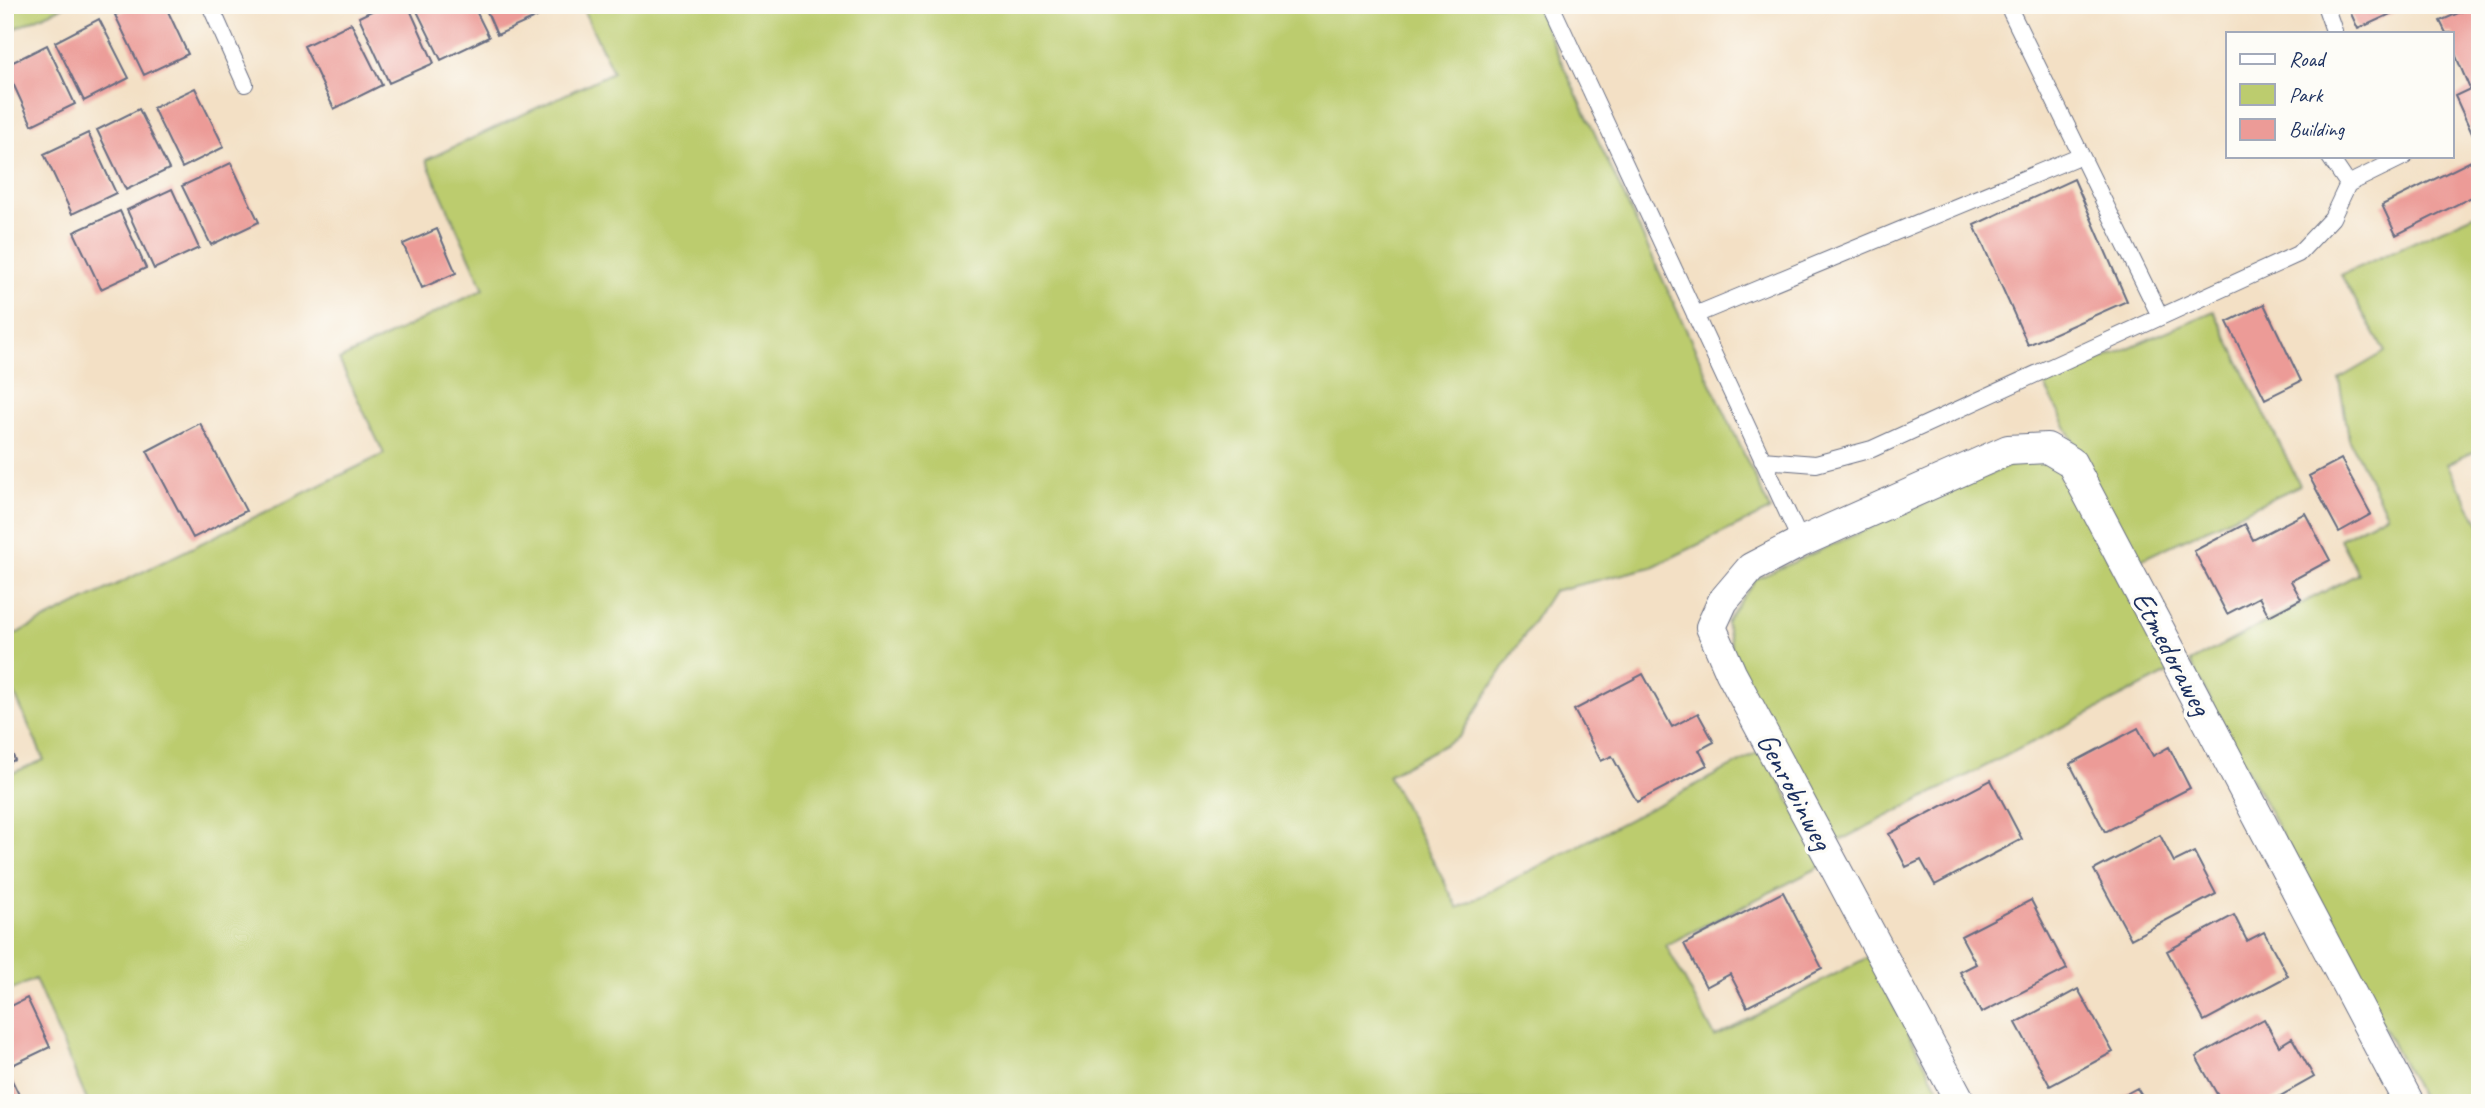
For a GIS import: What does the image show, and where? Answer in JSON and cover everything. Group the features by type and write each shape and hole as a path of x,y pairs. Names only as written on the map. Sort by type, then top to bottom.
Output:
{"street":[{"name":"Etmedoraweg","path":"1801,542 2008,450 2047,448 2071,462 2410,1103"},
{"name":"Genrobinweg","path":"1801,542 1751,568 1723,601 1711,627 1731,673 1962,1103"}],"lane":[{"path":"210,5 244,84"},
{"path":"1551,5 1801,542"},
{"path":"2011,5 2011,12 2079,156 2160,316"},
{"path":"2325,5 2337,32"},
{"path":"1695,315 2079,156"},
{"path":"2330,158 2348,184"},
{"path":"1762,460 1816,464 1872,449 2298,254 2332,218 2348,184 2401,158"}],"green space":[{"path":"5,5 67,5 5,33"},
{"path":"581,5 1535,5 1770,510 1652,567 1553,591 1459,737 1388,775 1458,908 1763,750 1824,865 1666,945 1715,1037 1868,957 1946,1103 88,1103 35,979 5,993 5,776 44,760 5,672 5,639 384,454 339,360 484,289 426,160 613,72"},
{"path":"2480,212 2480,449 2447,464 2480,525 2480,1103 2424,1103 2190,662 2358,574 2340,539 2387,514 2349,439 2339,379 2385,352 2341,275"},
{"path":"2214,311 2300,485 2136,562 2044,384"},
{"path":"2047,458 2064,473 2170,672 1835,843 1735,662 1726,622 1756,579 2024,459"}],"building":[{"path":"136,5 165,5 188,54 144,75 115,15"},
{"path":"384,5 408,5 434,63 389,83 359,17"},
{"path":"414,5 473,5 489,37 441,60"},
{"path":"484,5 532,5 537,17 497,35"},
{"path":"2347,5 2410,5 2358,29"},
{"path":"2469,5 2480,5 2480,151 2455,96 2470,89 2454,52 2454,32 2446,32 2440,21 2470,8"},
{"path":"99,19 129,78 84,101 55,42"},
{"path":"351,23 382,85 334,109 304,46"},
{"path":"47,45 75,104 32,125 5,66"},
{"path":"195,88 224,147 182,168 153,108"},
{"path":"139,109 169,169 126,190 97,130"},
{"path":"88,133 116,193 72,214 44,154"},
{"path":"2471,161 2480,179 2480,193 2396,235 2382,205"},
{"path":"231,163 259,222 211,245 182,186"},
{"path":"2074,179 2127,301 2028,345 1974,225"},
{"path":"172,189 199,248 154,269 127,210"},
{"path":"120,211 146,268 101,289 74,232"},
{"path":"437,229 456,273 422,288 403,244"},
{"path":"2264,304 2301,381 2265,399 2227,322"},
{"path":"200,423 246,511 193,538 147,451"},
{"path":"2341,459 2371,514 2339,532 2309,476"},
{"path":"2305,513 2330,560 2291,581 2301,599 2269,616 2259,597 2227,614 2194,551 2245,524 2253,540"},
{"path":"1643,674 1672,727 1698,713 1714,742 1699,750 1707,765 1637,802 1612,756 1601,761 1574,710"},
{"path":"2138,728 2153,756 2169,747 2190,788 2105,832 2070,764"},
{"path":"5,738 15,760 5,764"},
{"path":"1991,780 2022,839 1935,885 1921,860 1906,867 1889,834"},
{"path":"2160,835 2174,862 2194,852 2216,894 2131,939 2094,870"},
{"path":"1783,892 1822,968 1747,1007 1730,974 1706,987 1684,944"},
{"path":"2031,900 2067,969 1981,1013 1960,972 1976,964 1961,936"},
{"path":"2234,915 2247,941 2264,932 2288,976 2204,1021 2167,951"},
{"path":"2078,989 2113,1052 2050,1086 2016,1023"},
{"path":"27,998 50,1047 6,1068 23,1103 5,1103 5,1009"},
{"path":"2264,1019 2279,1046 2292,1038 2314,1077 2268,1103 2222,1103 2196,1057"},
{"path":"2137,1088 2146,1103 2110,1103"}]}
